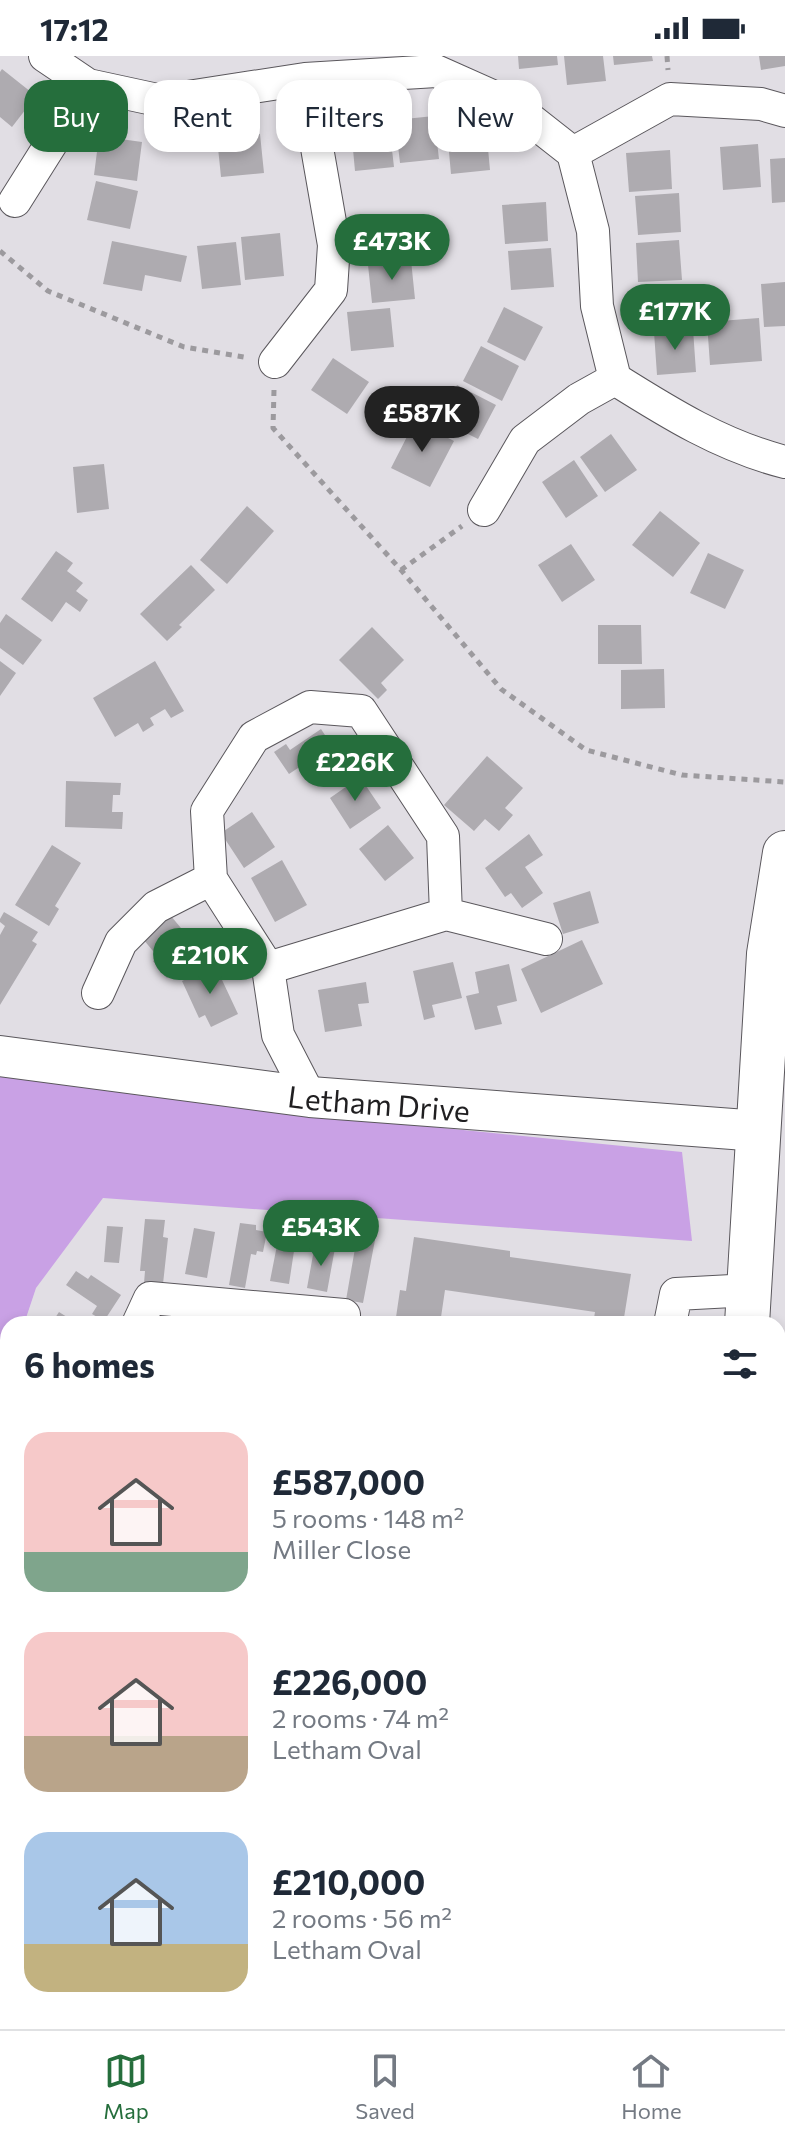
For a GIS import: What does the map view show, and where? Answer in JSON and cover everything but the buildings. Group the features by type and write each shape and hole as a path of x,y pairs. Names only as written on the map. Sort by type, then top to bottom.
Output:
{"main road":[{"path":"749,1307 769,954 785,853"}],"street":[{"path":"45,56 81,80"},
{"path":"128,94 162,101 305,79 436,71 512,105 573,153 593,231 597,306 615,379 684,423 758,455 785,462"},
{"path":"275,362 331,290 334,245 305,79"},
{"path":"573,153 670,99 761,104 785,111"},
{"path":"15,201 46,152"},
{"path":"484,510 525,440 579,399 615,379"},
{"path":"310,1097 278,1035 268,968 211,879 207,811 254,737 310,707 361,711 443,836 446,914"},
{"path":"98,993 121,942 156,907 211,879"},
{"path":"268,968 446,914 546,939"},
{"name":"Letham Drive","path":"0,1056 310,1097 759,1131"},
{"path":"672,1316 676,1294 749,1307"},
{"path":"142,1316 150,1298 344,1316"}],"path":[{"path":"0,251 48,291 184,347 275,362 273,428 401,570 501,689 586,750 682,775 785,782"},
{"path":"401,570 484,510"}],"shaded area":[{"path":"0,1072 255,1107 682,1152 692,1241 103,1198 36,1288 27,1316 0,1316"}]}
